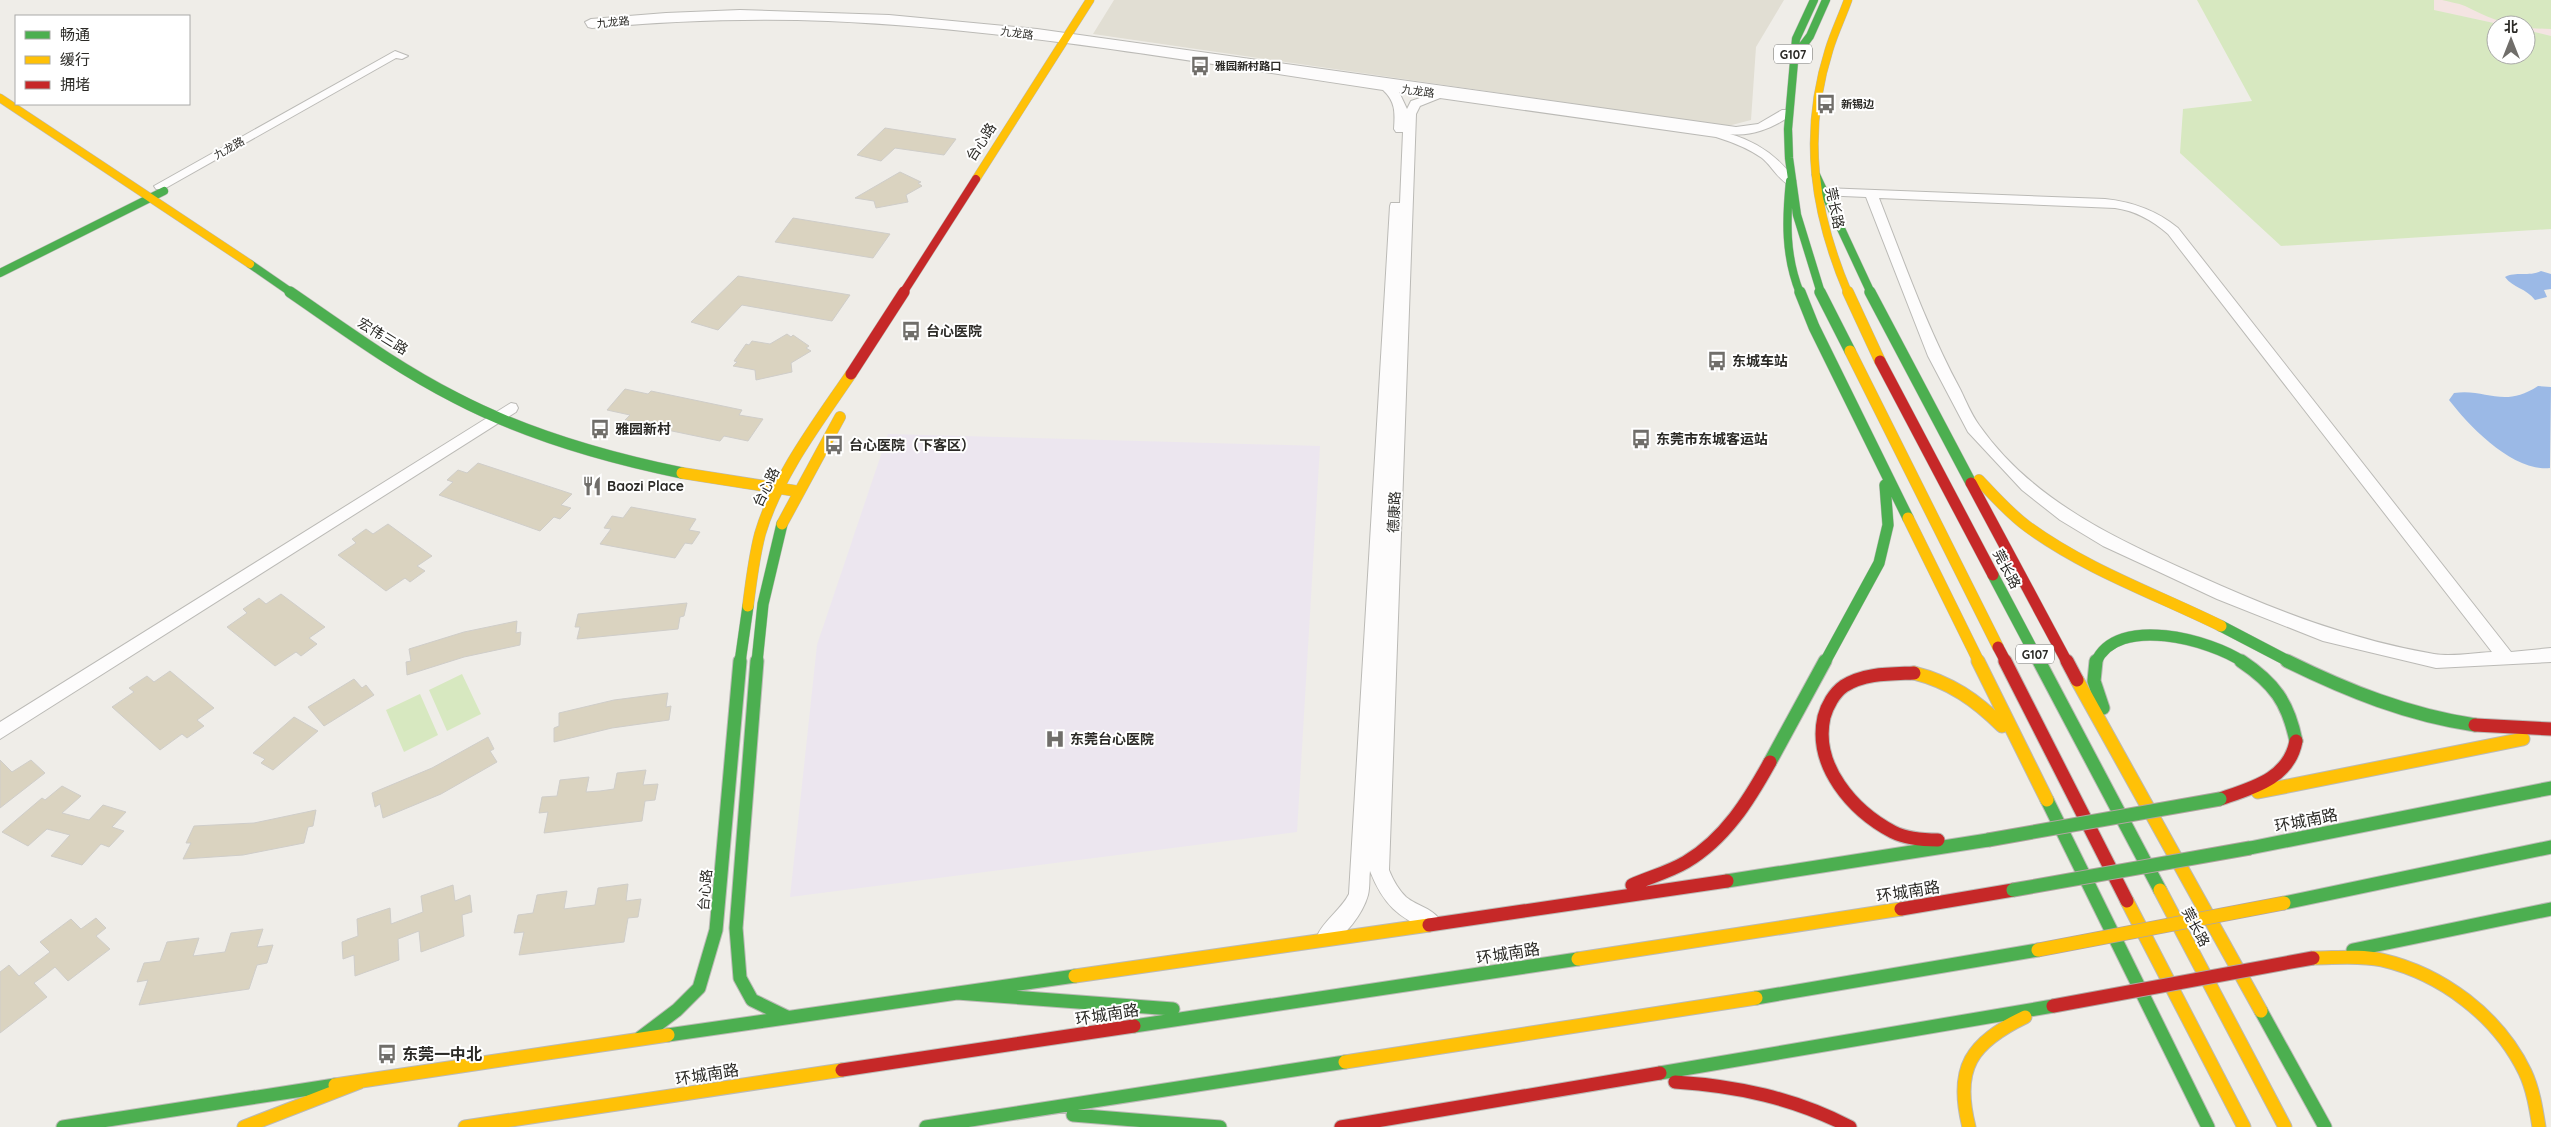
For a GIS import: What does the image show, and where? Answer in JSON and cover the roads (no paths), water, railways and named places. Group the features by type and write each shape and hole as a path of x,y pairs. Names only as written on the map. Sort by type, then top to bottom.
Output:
{"main road":[{"name":"台心路","path":"931,272 1072,38 1090,0"},
{"name":"台心路","path":"639,1039 678,1010 699,988 716,930 747,604 755,555 764,523 802,447 1072,38 1102,0"},
{"name":"G107","path":"1814,0 1798,34 1792,60 1786,112 1790,182 1803,241 1822,296 2059,770 2244,1127"},
{"path":"1792,60 1810,36 1826,0"},
{"name":"莞长路","path":"1848,0 1836,24 1820,77 1814,119 1813,170 1822,223 1848,297 2285,1127"},
{"name":"宏伟三路","path":"0,98 149,196 356,338 441,390 496,409 582,449 627,463 737,485 798,492"},
{"path":"1813,170 1860,270 1916,381 2029,593 2325,1127"},
{"path":"148,178 166,190"},
{"path":"1790,182 1786,223 1791,270 1814,327 2208,1127"},
{"path":"0,265 149,196 166,190"},
{"path":"0,273 149,196"},
{"path":"787,1017 752,1000 740,978 736,928 763,604 782,524 805,477 844,411"},
{"path":"1954,450 1988,491 2035,532 2073,556 2194,613 2372,701 2446,722 2487,727 2551,730"},
{"path":"1577,903 1635,884 1691,858 1712,843 1745,807 1879,563 1890,526 1889,507 1879,457"},
{"path":"771,474 805,477"},
{"path":"2125,768 2097,689 2095,664 2101,652 2114,642 2132,636 2153,634 2199,640 2243,662 2262,677 2287,709 2294,727 2296,742 2294,754 2288,766 2262,782 2220,799"},
{"path":"1988,840 1911,838 1894,832 1857,806 1830,768 1820,735 1820,721 1835,692 1848,681 1863,675 1882,672 1920,674 1939,678 1967,694 1992,715 2012,741 2036,778"},
{"path":"63,1127 639,1039 1577,903 1988,840 2220,799 2551,734"},
{"name":"环城南路","path":"465,1127 1822,922 2250,848 2551,788"},
{"path":"926,1127 1840,984 2038,950 2284,903 2551,847"},
{"path":"1341,1127 2053,1006 2313,958 2551,909"},
{"path":"2313,958 2387,961 2412,968 2438,980 2464,998 2487,1018 2504,1038 2533,1093 2539,1127"},
{"path":"957,993 1225,1013"},
{"path":"1969,1127 1962,1083 1967,1065 1982,1046 2002,1029 2019,1019 2053,1006"},
{"path":"2295,1074 2335,1127"},
{"path":"1622,1080 1705,1083 1766,1091 1833,1116 1850,1127"},
{"path":"244,1127 360,1082"},
{"path":"2189,1087 2202,1127"},
{"path":"1030,1111 1220,1127"}],"street":[{"name":"九龙路","path":"1786,112 1773,123 1759,129 1736,130 1072,38 930,19 824,12 710,11 591,22 592,25 709,15 864,18 1072,38 1387,87 1717,134 1757,148 1781,168 1790,182"},
{"name":"九龙路","path":"166,190 399,55"},
{"name":"德康路","path":"1323,939 1351,911 1360,894 1362,870 1400,113 1398,96 1387,87"},
{"name":"德康路","path":"1433,923 1401,906 1387,891 1379,870 1410,114 1415,104 1440,94"},
{"path":"1824,192 2105,203 2141,209 2160,218 2173,231 2507,659"},
{"path":"1870,194 1934,356 1973,428 1996,455 2028,486 2066,516 2109,542 2161,566 2223,594 2323,634 2436,661 2507,659 2551,655"},
{"path":"0,730 496,409 516,410"}],"water":[{"path":"2541,271 2551,274 2551,289 2544,290 2547,297 2535,300 2505,277 2513,274 2532,274"},
{"path":"2538,386 2551,387 2550,468 2522,463 2507,455 2468,423 2449,400 2454,393 2465,392 2504,397 2515,396 2526,393"}],"place":[{"name":"雅园新村路口","path":"1200,66"},
{"name":"新锡边","path":"1826,104"},
{"name":"台心医院","path":"911,331"},
{"name":"东城车站","path":"1717,361"},
{"name":"雅园新村","path":"600,429"},
{"name":"东莞市东城客运站","path":"1641,439"},
{"name":"台心医院（下客区）","path":"834,445"},
{"name":"Baozi Place","path":"592,486"},
{"name":"东莞台心医院","path":"1055,739"},
{"name":"东莞一中北","path":"387,1054"}]}
